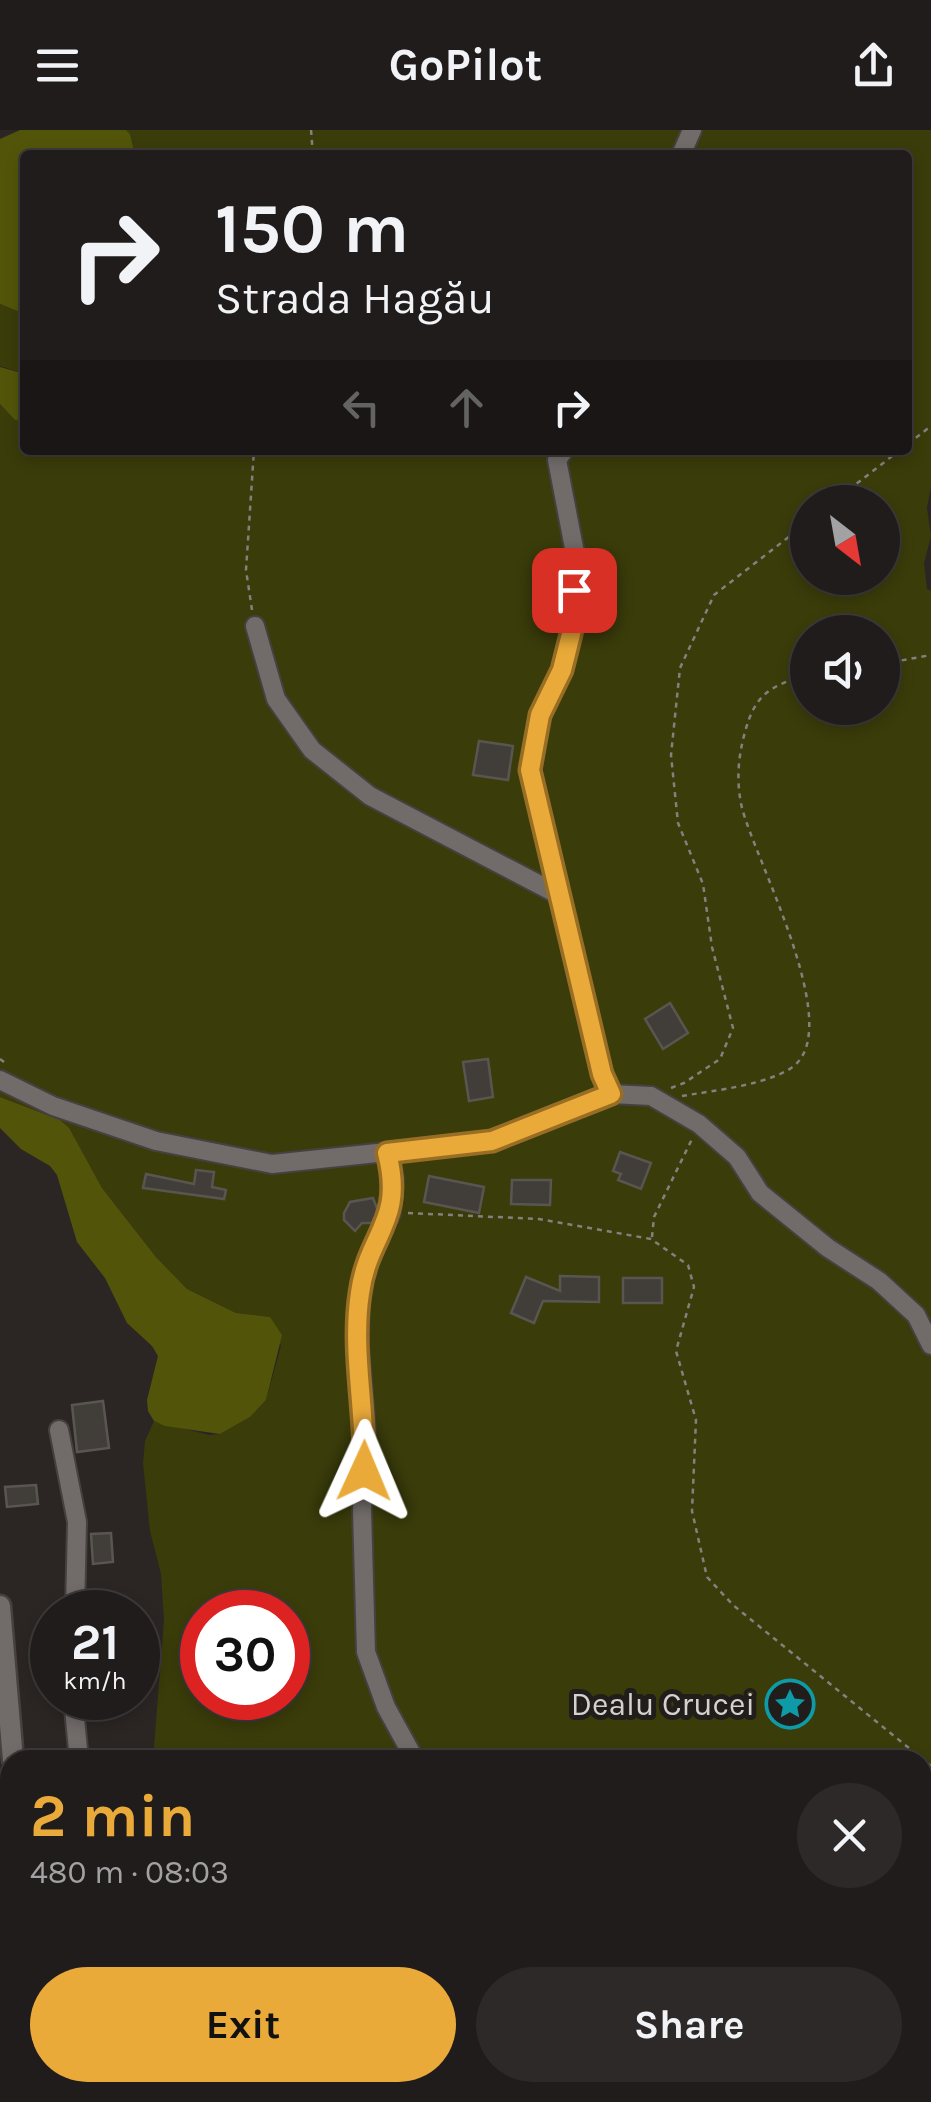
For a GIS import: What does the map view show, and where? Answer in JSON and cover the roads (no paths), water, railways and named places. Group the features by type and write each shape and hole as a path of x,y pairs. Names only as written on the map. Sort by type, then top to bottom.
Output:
{"street":[{"path":"560,455 557,460 575,553 573,626 562,670 540,715 530,770 602,1074 611,1094"},
{"path":"255,626 276,699 312,750 370,796 561,896"},
{"path":"0,1080 53,1106 156,1141 272,1164 492,1141 611,1094 651,1096 699,1124 737,1157 760,1192 828,1248 879,1282 916,1315 931,1345"},
{"path":"387,1153 394,1179 391,1212 373,1249 360,1292 359,1346 366,1432 362,1510 366,1652 386,1707 409,1750"},
{"path":"59,1430 77,1522 77,1590"},
{"path":"0,1606 12,1750"},
{"path":"75,1720 77,1750"}],"place":[{"name":"Dealu Crucei","path":"790,1704"}]}
